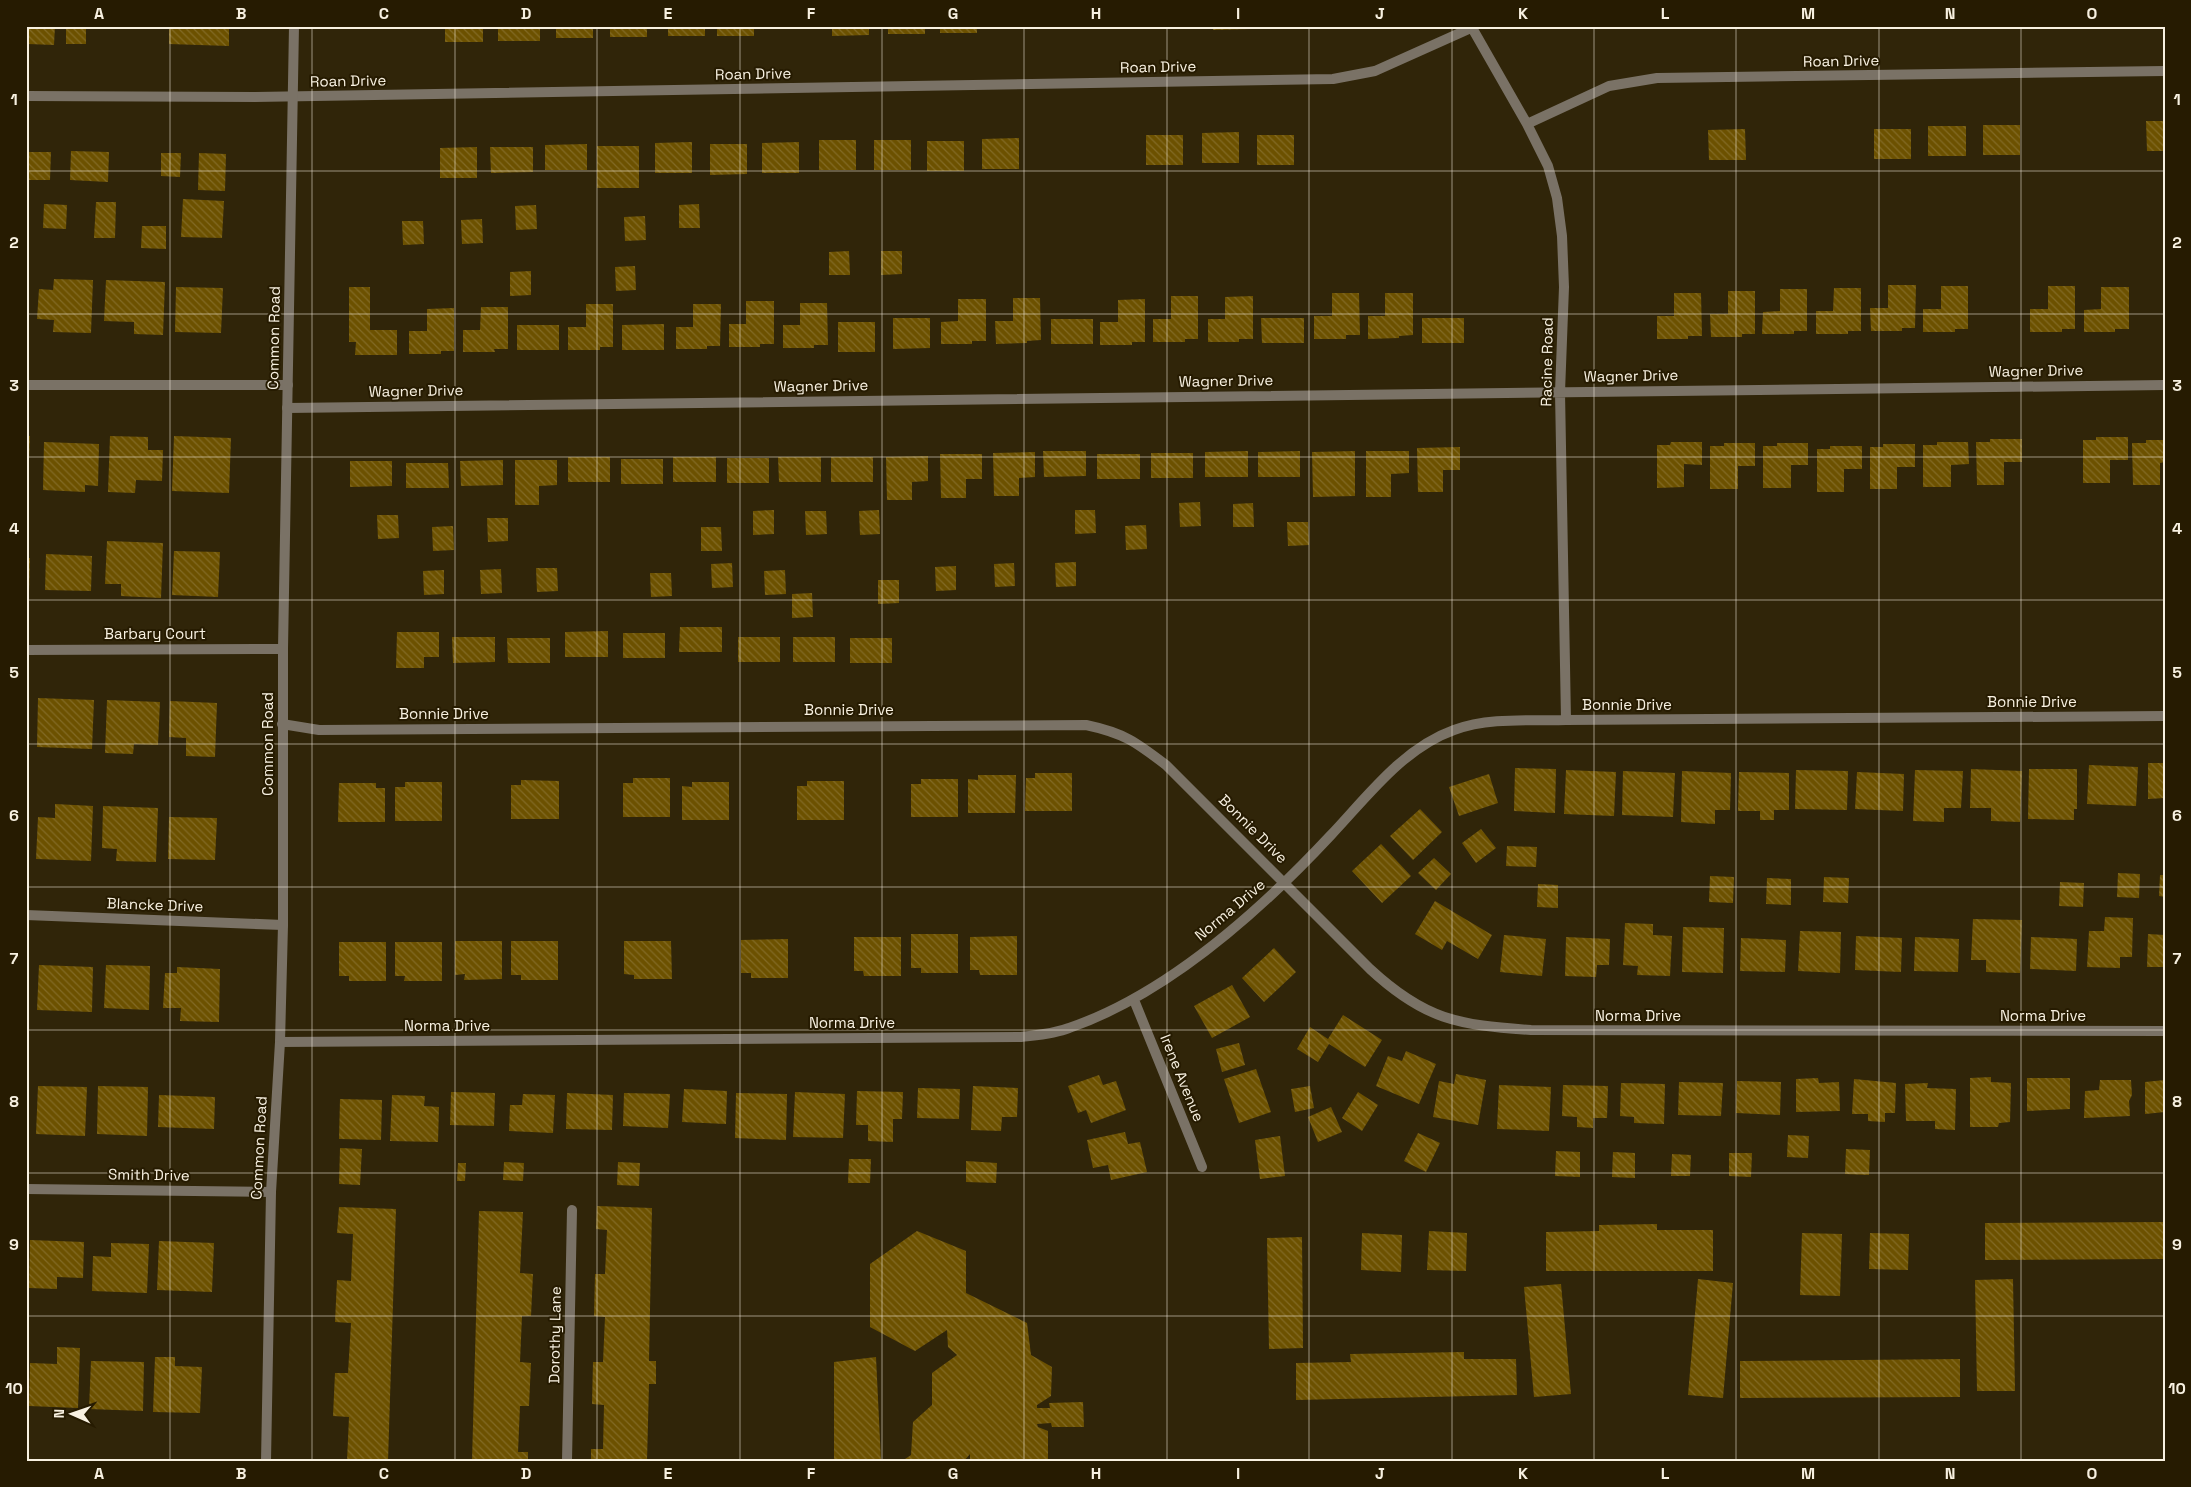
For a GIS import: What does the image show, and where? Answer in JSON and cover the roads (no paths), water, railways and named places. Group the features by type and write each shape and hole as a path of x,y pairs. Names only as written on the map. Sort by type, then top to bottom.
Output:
{"street":[{"name":"Common Road","path":"266,1461 271,1192 280,1042 283,925 282,724 294,26"},
{"name":"Roan Drive","path":"26,96 293,97 1333,78 1375,71 1471,27"},
{"name":"Racine Road","path":"1471,27 1528,124 1548,166 1557,198 1562,236 1564,287 1560,392 1566,720"},
{"name":"Roan Drive","path":"1528,124 1608,86 1657,78 2165,70"},
{"path":"26,386 288,385"},
{"name":"Wagner Drive","path":"287,408 2165,385"},
{"name":"Barbary Court","path":"26,650 283,649"},
{"name":"Bonnie Drive","path":"282,724 319,730 1086,725 1116,731 1141,745 1166,765 1286,883 1396,766 1423,746 1454,730 1489,722 2165,716"},
{"name":"Norma Drive","path":"280,1042 1021,1037 1068,1029 1134,1000 1206,950 1286,883 1370,969 1405,998 1431,1014 1488,1027 1580,1031 2165,1031"},
{"name":"Blancke Drive","path":"26,915 283,925"},
{"name":"Irene Avenue","path":"1134,1000 1202,1167"},
{"name":"Smith Drive","path":"26,1189 271,1192"},
{"name":"Dorothy Lane","path":"567,1461 572,1210"}]}
